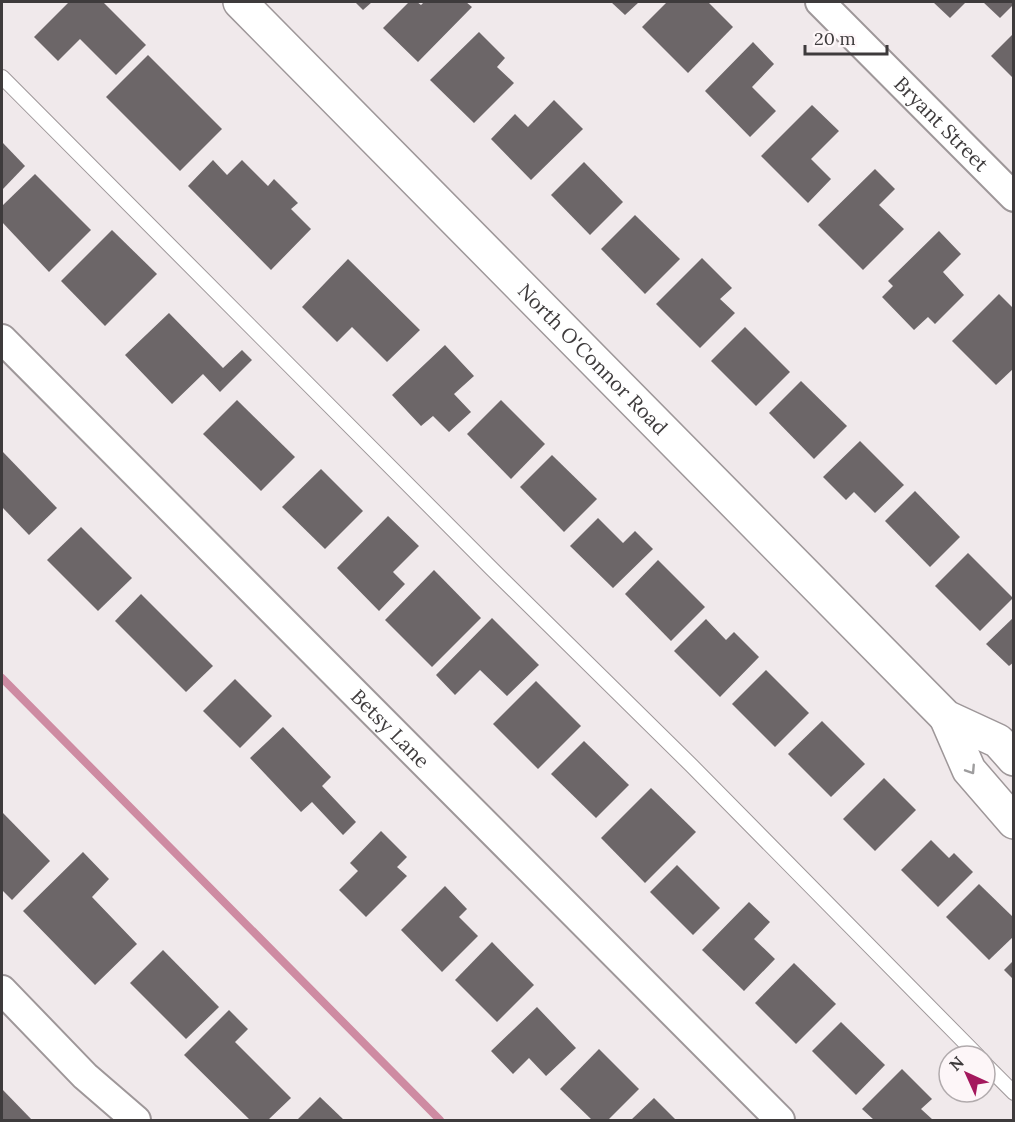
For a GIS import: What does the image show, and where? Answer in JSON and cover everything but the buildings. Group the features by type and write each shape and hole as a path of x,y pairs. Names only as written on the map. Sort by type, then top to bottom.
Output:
{"main road":[{"name":"North O'Connor Road","path":"240,2 946,717 998,741 1014,759"},
{"name":"North O'Connor Road","path":"946,717 969,770 1014,822"}],"street":[{"name":"Bryant Street","path":"820,2 1014,197"},
{"name":"Betsy Lane","path":"2,339 780,1120"},
{"path":"2,990 86,1076 136,1120"}],"lane":[{"path":"2,76 492,570 692,766 966,1044"},
{"path":"997,1076 1014,1093"}],"waterway":[{"path":"2,678 440,1120"}]}
